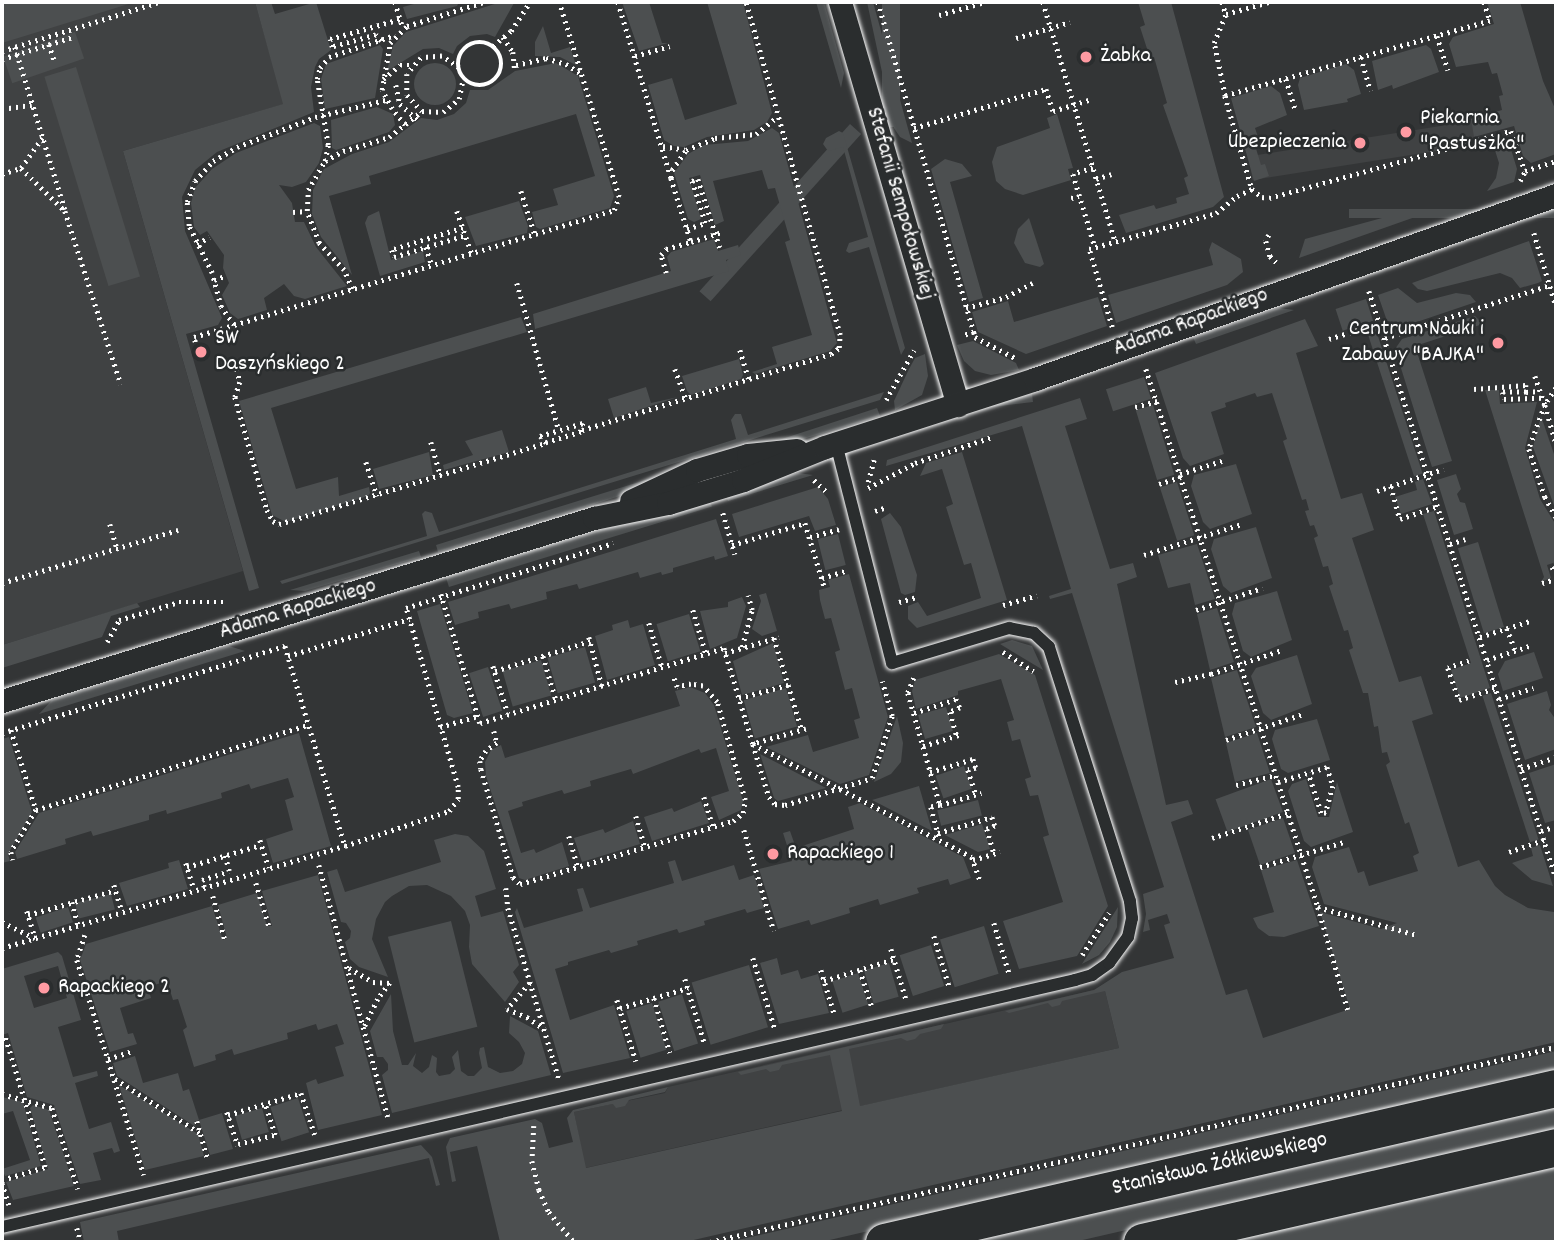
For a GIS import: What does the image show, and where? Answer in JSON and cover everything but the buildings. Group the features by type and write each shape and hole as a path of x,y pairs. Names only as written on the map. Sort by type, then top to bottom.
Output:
{"main road":[{"name":"Stanisława Żółkiewskiego","path":"884,1242 1556,1088"},
{"path":"1142,1242 1556,1147"}],"street":[{"name":"Stefanii Sempołowskiej","path":"840,2 958,405"},
{"name":"Adama Rapackiego","path":"2,701 594,518 715,488 830,445 958,405 1556,194"},
{"name":"Adama Rapackiego","path":"594,518 688,474 719,463 748,455 830,445"}],"lane":[{"path":"2,1227 1084,978 1110,963 1128,937 1132,918 1130,901 1049,647 1034,633 1009,628 892,663 830,445"}],"path":[{"path":"2,51 159,2"},
{"path":"395,2 403,28"},
{"path":"352,289 344,270 319,243 307,211 308,190 325,161 328,145 317,79 324,61 334,55 381,41 403,28 465,4 484,2"},
{"path":"494,46 518,24 530,2"},
{"path":"195,342 194,337 609,213 619,202 559,2"},
{"path":"618,2 691,242"},
{"path":"237,369 240,382 235,397 273,520 287,524 831,354 839,348 841,341 746,2"},
{"path":"878,2 974,332 914,349 883,404"},
{"path":"939,15 985,2"},
{"path":"1043,2 1115,241"},
{"path":"1222,2 1226,14 1214,43 1252,190"},
{"path":"1226,14 1269,2"},
{"path":"1226,96 1490,21 1484,2"},
{"path":"381,41 376,35 332,47 330,40 379,22 400,19"},
{"path":"1016,38 1070,22"},
{"path":"395,35 387,50 382,90 386,100 405,125"},
{"path":"1437,36 1448,70"},
{"path":"2,59 73,37"},
{"path":"503,37 511,47 515,68 546,58 566,64 580,73"},
{"path":"459,68 442,56 421,58 412,65 407,74 407,95 422,111 432,113 452,107 459,99 463,78 459,58 473,43 484,42 494,46 500,54 500,75 483,86 472,84 463,78"},
{"path":"49,44 55,62"},
{"path":"15,47 121,384"},
{"path":"635,56 670,47"},
{"path":"1361,57 1371,91"},
{"path":"382,80 400,65 412,65"},
{"path":"1286,79 1296,113"},
{"path":"396,85 400,104 416,119"},
{"path":"914,128 1046,89 1052,111 1093,99"},
{"path":"234,325 221,307 214,280 189,226 187,202 195,181 204,170 237,147 323,115 386,100"},
{"path":"2,109 32,105"},
{"path":"325,161 343,151 380,141 416,119 422,111"},
{"path":"662,146 686,150 715,138 756,134 777,117"},
{"path":"1113,330 1088,249 1216,213 1237,196 1252,190 1269,198 1511,131 1525,171"},
{"path":"2,174 21,168 42,138"},
{"path":"671,178 672,170 686,150"},
{"path":"21,168 65,211"},
{"path":"1093,168 1073,174 1095,247"},
{"path":"1096,179 1111,174"},
{"path":"687,229 705,223 692,181 698,179 719,233 720,248"},
{"path":"521,191 535,235"},
{"path":"1071,198 1079,196"},
{"path":"293,212 307,211"},
{"path":"457,211 472,254"},
{"path":"463,228 443,231 392,250 394,257 466,235"},
{"path":"666,273 661,255 666,249 719,233"},
{"path":"1534,233 1556,306"},
{"path":"1269,235 1266,241 1270,256 1279,266 1288,268"},
{"path":"197,244 209,237"},
{"path":"426,247 432,265"},
{"path":"214,280 225,276"},
{"path":"517,283 559,430"},
{"path":"967,308 1006,297 1032,283"},
{"path":"1385,338 1550,285"},
{"path":"1369,291 1556,878"},
{"path":"1329,339 1380,323"},
{"path":"740,350 749,379"},
{"path":"675,369 685,399"},
{"path":"1146,369 1302,854 1348,1010"},
{"path":"1535,376 1556,443"},
{"path":"1474,389 1526,385 1526,392"},
{"path":"1556,387 1545,405 1529,449 1545,497 1556,517"},
{"path":"1540,391 1503,392 1504,399 1542,398"},
{"path":"1135,407 1157,401"},
{"path":"546,443 540,436 583,423 583,430"},
{"path":"868,488 915,463 992,437"},
{"path":"431,442 441,476"},
{"path":"869,494 874,460"},
{"path":"1159,484 1222,461"},
{"path":"366,462 377,496"},
{"path":"1377,491 1443,470"},
{"path":"814,480 833,502"},
{"path":"1391,486 1401,519 1438,506"},
{"path":"715,488 735,554"},
{"path":"872,502 878,524"},
{"path":"874,511 887,507"},
{"path":"839,519 844,538"},
{"path":"732,545 805,523 825,589"},
{"path":"110,524 117,548"},
{"path":"1144,555 1242,524"},
{"path":"810,537 841,528"},
{"path":"2,583 178,530"},
{"path":"1450,544 1465,539"},
{"path":"822,578 852,569 849,559"},
{"path":"1556,566 1552,567 1556,573"},
{"path":"434,568 480,723 724,648 769,797 775,804 785,805 872,778 892,716 881,676"},
{"path":"1542,583 1556,579"},
{"path":"1196,610 1262,588"},
{"path":"895,589 901,612"},
{"path":"999,607 1037,595"},
{"path":"741,648 752,610 748,596"},
{"path":"899,602 916,597"},
{"path":"105,647 119,620 179,601 228,603"},
{"path":"2,948 345,846 442,815 455,805 458,787 406,608"},
{"path":"693,610 706,654"},
{"path":"288,656 409,619"},
{"path":"1480,637 1530,621"},
{"path":"649,623 663,667"},
{"path":"1507,628 1515,651"},
{"path":"725,653 776,637 788,685 804,729 753,744"},
{"path":"508,714 494,668 542,656 589,639 602,685"},
{"path":"1487,660 1532,645"},
{"path":"2,733 285,646 345,846"},
{"path":"999,649 1040,674"},
{"path":"1174,682 1282,650"},
{"path":"542,656 556,700"},
{"path":"1469,661 1448,668 1459,700 1496,688"},
{"path":"915,675 908,693 940,805"},
{"path":"494,731 497,743 485,751 481,769 515,882 526,884 739,818 745,809 745,800 714,696 697,684 677,687 673,676"},
{"path":"739,698 788,685"},
{"path":"1499,699 1533,688"},
{"path":"914,713 957,699 960,708 950,712 960,735 923,746"},
{"path":"1226,740 1303,714"},
{"path":"440,727 478,716"},
{"path":"13,860 12,852 36,810 309,725"},
{"path":"11,730 36,810"},
{"path":"753,744 940,840 973,860 980,880"},
{"path":"1521,769 1555,757"},
{"path":"930,772 973,759 976,768 968,770 978,794 931,807 940,840"},
{"path":"1278,782 1309,775 1327,767 1333,786 1326,813 1321,813 1309,775"},
{"path":"1236,785 1276,775"},
{"path":"704,797 713,827"},
{"path":"1212,838 1288,813"},
{"path":"636,816 646,848"},
{"path":"938,833 992,817 995,826 987,829 997,853 973,860"},
{"path":"1541,831 1556,826"},
{"path":"744,830 774,930"},
{"path":"569,836 578,868"},
{"path":"1509,852 1544,840"},
{"path":"1260,867 1344,842"},
{"path":"194,890 186,865 225,856 261,843 269,868"},
{"path":"204,887 202,880 229,872 225,856"},
{"path":"320,864 389,1119"},
{"path":"256,883 270,926"},
{"path":"36,938 28,913 115,887 122,912"},
{"path":"506,888 508,908 559,1080"},
{"path":"213,896 225,940"},
{"path":"72,902 78,925"},
{"path":"1079,960 1113,907"},
{"path":"1318,907 1417,935"},
{"path":"2,922 36,938"},
{"path":"994,923 1010,976"},
{"path":"85,935 77,960 144,1175"},
{"path":"934,936 951,990"},
{"path":"891,949 906,1000"},
{"path":"753,958 775,1030"},
{"path":"824,981 894,959"},
{"path":"348,968 373,982 390,983 378,999 365,1026"},
{"path":"821,970 835,1016"},
{"path":"860,970 872,1008"},
{"path":"998,979 1022,974"},
{"path":"685,979 705,1046"},
{"path":"530,983 508,1009 527,1017 545,1030"},
{"path":"939,992 962,987"},
{"path":"620,1009 688,988"},
{"path":"654,998 671,1054"},
{"path":"895,1003 917,998"},
{"path":"617,1000 636,1062"},
{"path":"860,1011 884,1005"},
{"path":"823,1019 848,1014"},
{"path":"764,1033 787,1027"},
{"path":"4,1034 45,1167 2,1181 7,1201"},
{"path":"694,1049 717,1044"},
{"path":"710,1242 1556,1047"},
{"path":"108,1059 133,1051"},
{"path":"659,1057 682,1051"},
{"path":"623,1065 648,1059"},
{"path":"546,1083 572,1077"},
{"path":"114,1079 200,1133"},
{"path":"265,1104 275,1135 238,1144 228,1113 301,1091 315,1136"},
{"path":"2,1094 52,1108 78,1189"},
{"path":"529,1105 534,1124 533,1161 539,1190 549,1212 574,1242"},
{"path":"377,1122 402,1116"},
{"path":"197,1121 208,1160"},
{"path":"303,1139 328,1133"},
{"path":"195,1163 219,1158"},
{"path":"135,1177 157,1172"},
{"path":"67,1192 90,1187"},
{"path":"2,1208 20,1203"}],"shaded area":[{"path":"2,2 255,2 284,104 123,151 243,571 2,645"},
{"path":"2,2 135,2 2,43"},
{"path":"255,2 271,2 275,14 316,2 331,50 319,59 315,67 311,87 314,112 217,152 195,170 182,197 185,231 222,318 218,325 186,334 259,588 249,591 123,151 283,104"},
{"path":"421,2 459,2 457,6 407,19 403,7"},
{"path":"501,2 514,3 495,37 487,34 470,36 457,46 453,54 439,48 423,49 387,71 393,46 406,32"},
{"path":"622,2 649,2 662,43 668,43 639,51"},
{"path":"707,2 743,2 772,113 767,122 754,130 707,137 684,147 674,146 664,140 648,85 672,78 685,120 737,104"},
{"path":"816,2 824,2 844,73 841,88"},
{"path":"867,2 873,2 912,143 900,137 894,128"},
{"path":"882,2 900,2 900,127 882,127"},
{"path":"1138,2 1171,2 1224,197 1213,207 1126,233 1119,215 1154,205 1156,209 1177,203 1176,198 1189,194 1184,178 1188,176 1163,105 1167,103 1154,57 1150,58 1140,27 1145,25"},
{"path":"1487,2 1520,2 1543,81 1556,111 1556,154 1531,163 1523,156 1514,126 1474,137 1471,119 1502,110 1499,96 1503,95 1497,73 1492,74 1488,62 1456,67 1449,44 1453,37 1494,24"},
{"path":"543,26 551,53 570,47 576,65 560,57 535,56 535,42"},
{"path":"75,32 84,58 12,83 3,57"},
{"path":"380,45 383,49 375,98 325,109 321,79 326,64"},
{"path":"1426,45 1431,49 1439,72 1393,89 1392,85 1378,90 1372,61"},
{"path":"435,63 450,69 456,84 450,99 435,105 420,99 414,84 420,69"},
{"path":"556,63 578,76 614,196 610,208 540,229 536,227 532,212 558,205 553,189 595,176 576,114 369,176 371,184 329,196 352,275 321,237 312,214 313,190 324,169 352,154 389,142 421,118 437,120 454,114 466,103 470,90 488,90 515,71"},
{"path":"1346,64 1354,70 1361,94 1347,99 1348,102 1304,110 1298,85 1300,78"},
{"path":"76,67 140,276 108,286 44,77"},
{"path":"1271,86 1280,93 1287,115 1255,128 1259,140 1254,142 1261,165 1265,164 1269,176 1254,181 1231,98"},
{"path":"377,107 393,114 395,125 389,132 336,150 332,148 331,120"},
{"path":"1057,114 1073,168 1068,169 1071,180 1023,195 1005,189 996,181 992,162 997,147 1050,128 1047,118"},
{"path":"1472,121 1476,145 1253,180 1249,156"},
{"path":"314,123 320,126 323,148 319,163 306,182 292,187 279,185 292,203 295,222 304,222 316,247 347,286 305,299 294,296 284,284 264,298 267,310 238,319 230,313 222,295 229,283 223,268 224,255 207,231 200,235 194,227 191,203 195,188 212,169 236,153"},
{"path":"850,124 861,134 711,301 699,291"},
{"path":"772,128 779,133 837,343 830,351 755,374 752,372 777,364 772,347 812,335 785,242 790,240 775,188 768,189 762,170 713,181 724,221 715,225 700,175 689,178 701,219 694,222 688,219 674,173 688,154 704,145 748,141"},
{"path":"839,131 843,133 905,348 901,355 869,247 849,253 846,251 849,243 868,237 843,147 828,151 823,144 826,138"},
{"path":"1501,138 1510,146 1517,169 1514,182 1487,191 1496,178 1499,163 1492,141"},
{"path":"945,159 962,164 972,176 950,182 983,298 969,302 931,169"},
{"path":"519,201 528,226 527,233 476,246 465,217"},
{"path":"1349,209 1556,209 1556,218 1349,218"},
{"path":"1415,209 1418,216 1299,258 1305,239"},
{"path":"379,211 391,260 423,251 425,262 380,276 365,223 368,216"},
{"path":"1029,218 1044,264 1040,267 1025,263 1014,243 1018,229"},
{"path":"714,239 718,251 738,245 741,255 726,260 729,271 535,329 533,314 671,271 667,257 671,252"},
{"path":"1529,241 1542,281 1538,283 1520,288 1512,278 1500,273 1427,291 1418,289 1412,283"},
{"path":"1212,242 1241,259 1243,272 1227,285 1116,323 1108,295 1213,265 1209,250"},
{"path":"1398,288 1417,303 1456,293 1470,295 1476,302 1399,328 1394,322 1387,321 1378,295"},
{"path":"1098,297 1107,326 1026,354 978,332 972,312 1008,301 1014,322"},
{"path":"1366,299 1373,321 1343,331 1336,309"},
{"path":"1279,308 1294,310 1196,344 1193,337"},
{"path":"1475,316 1483,324 1415,346 1452,461 1432,467 1395,349 1402,339"},
{"path":"521,317 527,332 271,408 296,489 338,477 339,496 369,487 370,493 368,496 286,522 272,515 239,401"},
{"path":"1305,319 1318,346 1296,353 1341,499 1362,493 1374,530 1352,538 1399,682 1421,676 1433,714 1412,721 1458,867 1479,860 1495,886 1505,895 1528,908 1554,912 1556,1042 685,1242 500,1242 477,1146 450,1152 456,1181 452,1182 446,1147 450,1138 535,1119 542,1123 549,1148 573,1142 567,1118 573,1110 668,1087 665,1092 629,1100 625,1106 616,1108 613,1104 574,1112 586,1168 842,1111 830,1055 782,1065 779,1070 770,1072 766,1069 741,1075 738,1072 944,1024 941,1029 920,1034 915,1039 907,1041 901,1038 849,1049 860,1106 1119,1048 1105,991 1062,1001 1060,1005 1052,1007 1048,1003 1009,1013 1005,1011 1094,990 1122,972 1174,958 1164,925 1170,923 1167,914 1148,920 1150,930 1143,932 1146,914 1143,894 1164,887 1072,593 1050,599 1049,596 1071,589 1022,426 886,466 887,460 1080,398 1087,419 1065,426 1110,569 1133,563 1137,577 1117,584 1166,805 1188,800 1193,814 1171,822 1226,995 1247,989 1263,1038 1350,1009 1320,912 1381,929 1397,923 1324,904 1312,867 1315,857 1349,847 1358,873 1364,871 1369,886 1418,871 1413,856 1419,853 1409,822 1405,824 1386,765 1390,762 1387,752 1382,753 1378,726 1374,727 1368,693 1363,693 1349,650 1353,648 1348,630 1344,631 1329,586 1333,584 1328,566 1323,567 1314,538 1318,536 1314,525 1310,526 1305,511 1309,510 1306,499 1302,500 1283,441 1287,439 1272,393 1257,397 1255,393 1225,403 1226,407 1211,412 1224,454 1190,466 1183,458 1155,373"},
{"path":"1375,327 1423,473 1414,476 1366,330"},
{"path":"973,341 1016,363 1019,370 991,375 975,371 964,361 957,345"},
{"path":"925,354 928,376 922,395 895,410 894,401 908,371 915,358"},
{"path":"739,359 743,375 741,379 691,395 687,391 682,376"},
{"path":"1144,377 1151,399 1113,411 1106,389"},
{"path":"646,387 651,403 678,397 614,418 608,399"},
{"path":"1485,390 1499,390 1500,404 1537,402 1525,448 1540,499 1556,525 1556,562 1547,565 1551,578 1541,582 1544,577"},
{"path":"884,392 880,400 282,584 280,581 427,536 422,514 425,511 432,513 439,532 736,439 731,420 735,414 741,414 748,435"},
{"path":"1032,394 1033,402 899,418 898,410"},
{"path":"1153,405 1174,475 1157,480 1136,410"},
{"path":"877,408 880,416 800,440 757,447"},
{"path":"1541,416 1556,460 1556,511 1533,447"},
{"path":"502,430 509,452 444,470 443,465 473,455 465,441"},
{"path":"429,452 433,475 379,489 373,469"},
{"path":"962,452 1007,600 917,628 908,619 908,606 918,602 927,616 981,598 971,563 964,565 946,507 953,504 942,469 920,476 926,463"},
{"path":"1236,464 1252,514 1210,529 1203,522 1191,486 1194,475"},
{"path":"798,473 813,475 728,501 725,493"},
{"path":"665,474 617,497 438,552 436,545"},
{"path":"1456,474 1461,489 1457,494 1460,502 1465,503 1473,529 1454,535 1437,480"},
{"path":"1423,479 1432,504 1401,514 1395,497 1417,490 1415,482"},
{"path":"1177,482 1194,535 1177,541 1160,488"},
{"path":"818,487 828,499 836,525 815,531 809,516 739,537 732,514"},
{"path":"709,497 712,507 449,587 446,577"},
{"path":"1434,511 1490,688 1460,698 1451,670 1471,663 1423,514"},
{"path":"890,513 901,527 917,575 915,592 905,595 901,593 881,519"},
{"path":"716,519 728,556 715,560 714,556 673,568 673,572 662,575 661,572 640,578 638,572 579,589 577,584 546,592 547,599 511,609 509,604 478,612 479,618 455,625 448,602"},
{"path":"1256,527 1272,578 1231,593 1223,586 1211,549 1214,539"},
{"path":"838,534 846,565 825,570 818,539"},
{"path":"1478,542 1504,627 1484,633 1458,548"},
{"path":"1197,544 1215,599 1195,605 1190,583 1168,588 1158,555"},
{"path":"419,551 421,557 305,591 290,590"},
{"path":"849,574 888,717 869,775 840,784 766,747 808,735 813,752 859,738 854,720 860,718 852,688 845,690 835,652 840,650 831,618 825,619 819,590 830,587 828,580"},
{"path":"1277,591 1292,640 1251,657 1243,651 1232,614 1235,603"},
{"path":"766,593 777,631 762,636 752,629 761,601 759,595"},
{"path":"742,597 746,606 737,638 710,649 700,611 728,607 728,602"},
{"path":"137,603 140,607 111,616 102,637 2,668 2,645"},
{"path":"440,604 473,713 454,718 447,715 417,611"},
{"path":"1217,608 1234,662 1210,670 1197,614"},
{"path":"689,614 700,651 668,661 656,624"},
{"path":"628,620 630,628 643,624 655,665 607,680 595,636 613,630 612,625"},
{"path":"1012,640 1032,646 1043,670 1000,644"},
{"path":"773,643 784,683 742,695 733,661"},
{"path":"229,646 245,651 39,714 52,700"},
{"path":"585,647 595,683 558,693 548,658"},
{"path":"1534,652 1543,678 1503,691 1498,674 1505,661"},
{"path":"999,654 1035,675 1108,906 1077,956 1019,969 1003,921 1063,902 1043,837 1049,835 1038,795 1030,796 1025,779 1031,777 1020,739 1012,741 1007,722 1014,720 1001,679 958,691 958,695 916,709 912,691 915,680"},
{"path":"1297,655 1312,704 1271,720 1263,713 1251,676 1256,668"},
{"path":"541,660 551,696 513,707 503,671"},
{"path":"488,667 502,711 483,717 469,673"},
{"path":"1237,670 1256,727 1225,737 1211,678"},
{"path":"690,687 705,693 714,705 743,801 741,810 719,820 711,797 729,791 716,748 701,753 699,749 633,774 631,769 590,781 591,786 564,794 562,790 522,802 523,806 508,811 521,853 534,849 536,853 562,842 569,866 525,880 519,878 486,776 485,762 491,750 501,745 505,758 680,706 675,691"},
{"path":"786,688 797,726 755,739 744,700"},
{"path":"1547,691 1551,705 1549,710 1556,720 1556,749 1525,760 1507,704"},
{"path":"1491,693 1539,839 1530,842 1482,696"},
{"path":"946,707 953,731 925,739 918,715"},
{"path":"897,716 903,743 901,762 891,774 874,782"},
{"path":"1317,719 1330,760 1288,773 1281,769 1272,739 1275,730"},
{"path":"299,733 331,846 273,863 266,839 293,830 285,800 294,797 288,778 251,789 249,784 221,793 222,798 167,814 166,810 149,815 149,820 93,836 91,831 65,839 66,844 17,859 15,852 39,813"},
{"path":"1257,733 1270,773 1235,782 1226,743"},
{"path":"9,737 32,812 8,854 10,861 2,863 2,739"},
{"path":"760,754 826,788 778,801 774,798"},
{"path":"1556,764 1556,820 1545,823 1529,773"},
{"path":"964,766 972,789 943,798 936,776"},
{"path":"1271,779 1283,812 1228,832 1216,799"},
{"path":"1306,779 1318,817 1329,817 1337,782 1353,832 1311,847 1304,841 1288,791 1292,784"},
{"path":"919,786 932,831 872,800"},
{"path":"978,800 982,816 941,826 937,810"},
{"path":"701,801 709,823 652,841 644,817 672,808 674,812"},
{"path":"860,803 963,857 971,878 950,885 948,879 917,888 919,893 880,905 878,899 849,908 850,913 811,925 809,920 778,929 759,869 792,861 783,833 790,831 796,848 854,829 848,807"},
{"path":"1283,818 1295,853 1260,865 1248,830"},
{"path":"633,821 640,844 582,862 574,838 603,829 605,833"},
{"path":"982,824 990,849 978,852 945,835"},
{"path":"455,834 468,836 484,851 496,889 475,896 481,917 503,911 519,965 513,972 519,982 505,1002 472,964 469,947 470,925 465,911 451,896 427,885 409,886 392,896 385,902 376,919 372,939 388,977 359,967 350,959 345,942 350,938 351,931 346,923 341,922 327,872 337,869 345,892 441,862 434,840"},
{"path":"1540,845 1553,886 1532,880 1512,863 1533,856 1531,848"},
{"path":"179,860 188,889 127,906 119,883 169,868 168,863"},
{"path":"675,860 682,881 734,865 739,880 754,875 764,908 747,913 745,909 704,921 705,925 679,933 677,929 637,941 638,945 611,953 609,950 568,962 568,965 555,969 570,1020 614,1005 630,1058 563,1073 515,912 517,908 524,928 583,911 577,889 583,888 590,908 674,883 668,862"},
{"path":"1297,860 1319,926 1284,937 1269,936 1258,928 1253,918 1274,912 1261,870"},
{"path":"318,875 382,1115 318,1130 306,1083 316,1079 318,1084 344,1076 335,1047 344,1044 337,1024 318,1030 316,1024 287,1033 288,1039 234,1055 232,1049 215,1055 216,1060 194,1067 183,1030 187,1027 178,999 173,1000 167,981 148,987 151,998 120,1008 128,1034 133,1033 137,1044 110,1052 80,960 86,944 212,906 223,940 227,938 218,905 257,893 267,926 272,926 262,891"},
{"path":"111,894 115,910 79,918 75,903"},
{"path":"68,907 73,922 41,933 36,918"},
{"path":"1118,907 1117,927 1110,942 1099,955 1082,964"},
{"path":"451,921 477,1027 414,1042 388,937"},
{"path":"984,926 999,974 955,987 940,939"},
{"path":"931,945 944,986 913,996 900,955"},
{"path":"58,952 62,956 81,1020 58,1027 73,1077 97,1071 98,1076 75,1083 89,1129 111,1122 120,1151 114,1153 112,1148 93,1153 101,1180 80,1184 54,1105 27,1097 8,1033 2,1035 2,969","holes":["58,966 67,998 34,1008 24,976"]},
{"path":"777,958 781,975 798,970 801,979 818,974 829,1013 779,1024 760,963"},
{"path":"889,963 899,997 874,1004 864,970"},
{"path":"749,965 768,1027 711,1045 692,983"},
{"path":"858,973 868,1004 843,1013 832,981"},
{"path":"1094,990 1105,991 1119,1048 585,1168 574,1112 665,1093 668,1087"},
{"path":"391,994 393,1031 402,1065 408,1065 416,1053 413,1066 422,1073 429,1067 432,1055 437,1058 436,1072 439,1076 450,1074 455,1069 452,1057 458,1050 461,1071 468,1076 474,1076 482,1068 479,1053 480,1048 484,1047 488,1067 500,1073 513,1071 522,1064 525,1053 519,1042 509,1033 510,1016 538,1031 551,1075 392,1113 382,1075 388,1070 388,1064 383,1057 377,1057 370,1031"},
{"path":"682,994 698,1043 674,1051 658,1002"},
{"path":"652,1003 666,1050 641,1058 626,1011"},
{"path":"1556,1051 1556,1072 821,1242 729,1242"},
{"path":"135,1056 143,1083 178,1073 183,1091 189,1089 199,1120 194,1122 196,1127 117,1076 113,1063"},
{"path":"119,1085 198,1134 204,1156 145,1170"},
{"path":"2,1097 23,1102 41,1166 5,1176 2,1169 30,1160 13,1111 2,1114"},
{"path":"298,1098 309,1132 282,1141 270,1107"},
{"path":"1556,1104 1556,1131 1074,1242 961,1242"},
{"path":"33,1105 49,1110 74,1186 13,1200 6,1182 48,1169 30,1108"},
{"path":"262,1108 269,1132 242,1140 235,1116"},
{"path":"222,1113 233,1149 210,1155 199,1120"},
{"path":"421,1145 432,1157 440,1185 436,1186 429,1158 117,1231 119,1242 84,1242 80,1222"},
{"path":"1556,1164 1556,1242 1217,1242"}],"place":[{"name":"Żabka","path":"1086,57"},
{"name":"Piekarnia \"Pastuszka\"","path":"1406,132"},
{"name":"Ubezpieczenia","path":"1360,143"},
{"name":"Centrum Nauki i Zabawy \"BAJKA\"","path":"1498,343"},
{"name":"SW Daszyńskiego 2","path":"201,352"},
{"name":"Rapackiego 1","path":"773,854"},
{"name":"Rapackiego 2","path":"44,988"}]}
